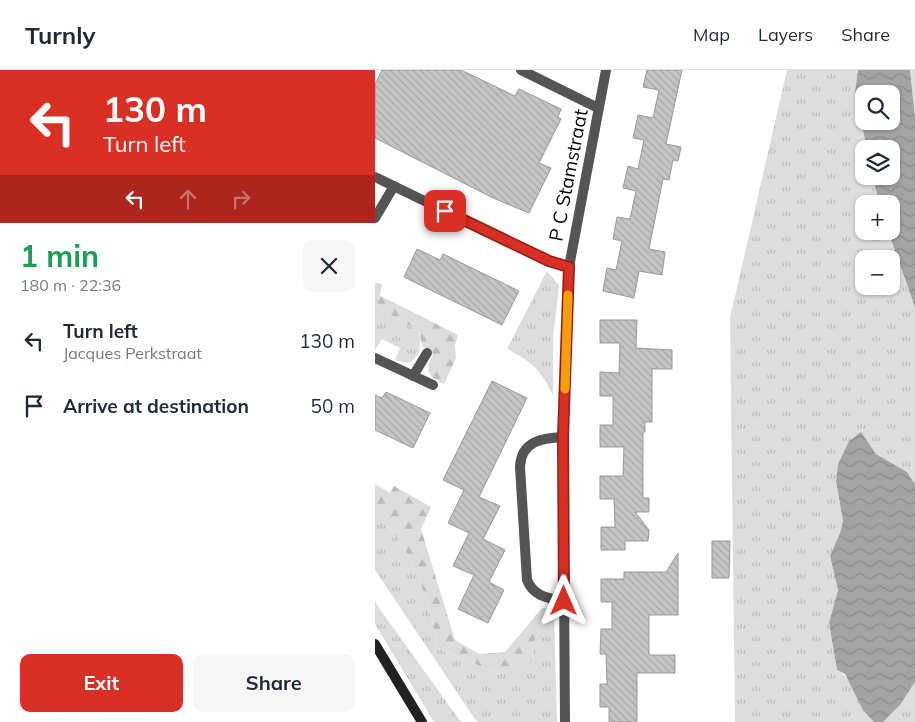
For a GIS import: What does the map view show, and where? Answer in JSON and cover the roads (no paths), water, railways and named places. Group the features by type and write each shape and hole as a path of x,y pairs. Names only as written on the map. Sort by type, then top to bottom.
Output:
{"main road":[{"path":"375,644 421,722"}],"street":[{"path":"521,70 598,108"},
{"name":"P C Stamstraat","path":"565,722 563,437 569,267 606,70"},
{"path":"375,177 549,261 569,267"},
{"path":"375,218 393,186"},
{"path":"413,376 427,353"},
{"path":"375,358 433,385"},
{"path":"563,437 541,438 532,443 523,452 520,467 527,580 532,589 540,595 564,601"}],"water":[{"path":"858,70 910,70 915,117 915,307 900,265 900,250 895,250 891,240 900,240 900,195 877,195 875,185 900,185 900,140 865,140 863,130 900,130 900,85 856,85"},
{"path":"861,432 876,454 907,472 915,484 915,682 900,705 883,722 874,722 863,710 845,674 837,670 829,623 838,590 830,556 843,521 836,481 838,464 849,441"}]}
